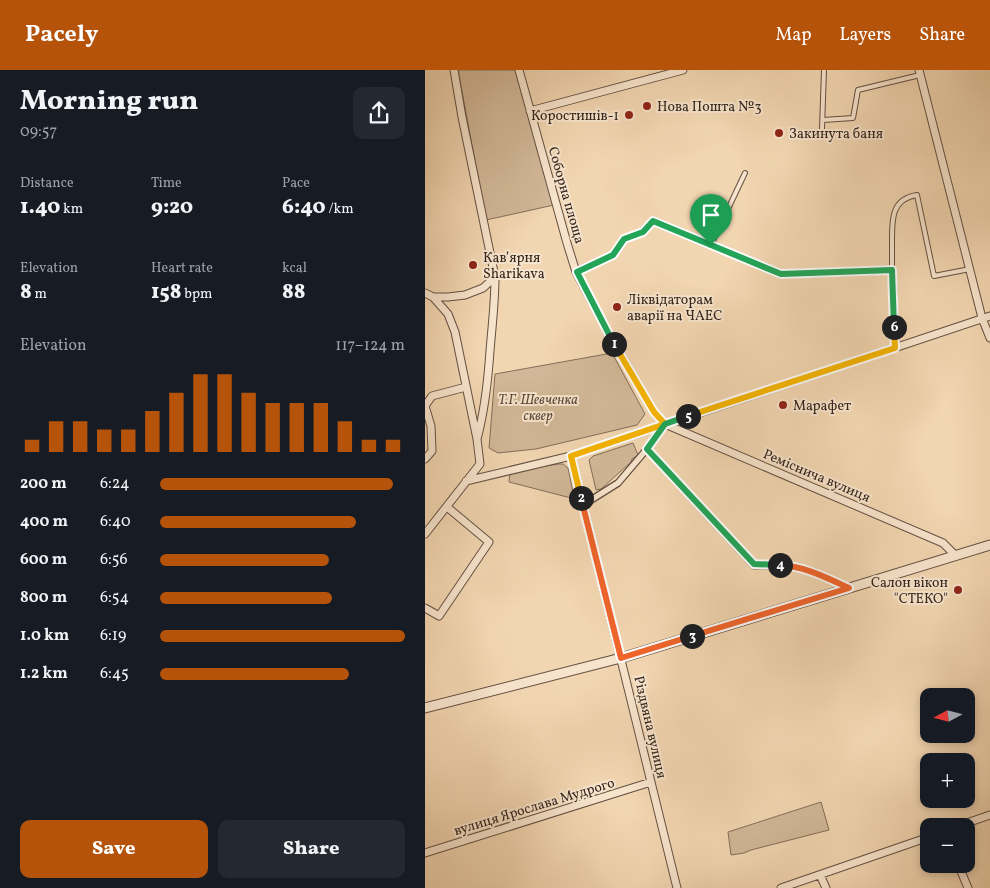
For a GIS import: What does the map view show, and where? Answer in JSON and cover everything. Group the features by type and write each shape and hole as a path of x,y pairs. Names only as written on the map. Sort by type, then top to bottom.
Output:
{"street":[{"path":"454,70 495,277 495,300 489,365 483,417 477,439"},
{"name":"Соборна площа","path":"519,70 567,243 577,272 611,338 654,412 665,424"},
{"path":"531,111 683,70"},
{"path":"920,73 982,318 990,338"},
{"path":"577,272 613,255 624,239 643,232 653,221 781,274 892,270 895,348"},
{"path":"433,297 465,295 483,288 495,277"},
{"path":"425,293 433,297 448,314 455,332 477,439 480,464 425,534"},
{"path":"466,481 571,456 990,316"},
{"path":"425,459 432,451 431,426 425,406 432,396 466,387"},
{"path":"583,505 618,483 665,424"},
{"name":"Реміснича вулиця","path":"665,424 943,542 955,555"},
{"path":"647,449 754,564 788,565 813,572 849,588"},
{"name":"Різдвяна вулиця","path":"571,456 677,888"},
{"path":"425,608 439,616 489,542 447,507"},
{"path":"425,708 621,658 990,545"},
{"name":"вулиця Ярослава Мудрого","path":"425,853 651,782"},
{"path":"975,820 990,815"},
{"path":"781,888 920,840"},
{"path":"962,873 968,888"},
{"path":"820,875 826,888"}],"lane":[{"path":"822,129 824,70"},
{"path":"823,120 853,118 858,90 920,73"},
{"path":"711,245 745,173"},
{"path":"892,270 892,219 896,208 907,196 917,195 934,276 970,269"}],"green space":[{"path":"458,70 515,70 554,205 486,220"},
{"name":"Т.Г. Шевченка сквер","path":"612,353 645,414 637,425 536,449 498,453 489,448 495,374"},
{"path":"633,443 638,455 601,489 596,490 589,460 593,456"},
{"path":"563,464 568,468 574,497 571,498 509,482 510,471"},
{"path":"821,802 829,830 731,855 728,832"}],"place":[{"name":"Нова Пошта №3","path":"647,106"},
{"name":"Коростишів-1","path":"629,115"},
{"name":"Закинута баня","path":"779,133"},
{"name":"Кав’ярня Sharikava","path":"473,265"},
{"name":"Ліквідаторам аварії на ЧАЕС","path":"617,307"},
{"name":"Марафет","path":"783,405"},
{"name":"Салон вікон \"СТЕКО\"","path":"958,590"}],"route":[{"path":"711,245 653,221 643,232 624,239 613,255 577,272 611,338 654,412 665,424 571,456 621,658 849,588 813,572 788,565 754,564 647,449 665,424 895,348 892,270 781,274 711,245"}]}
